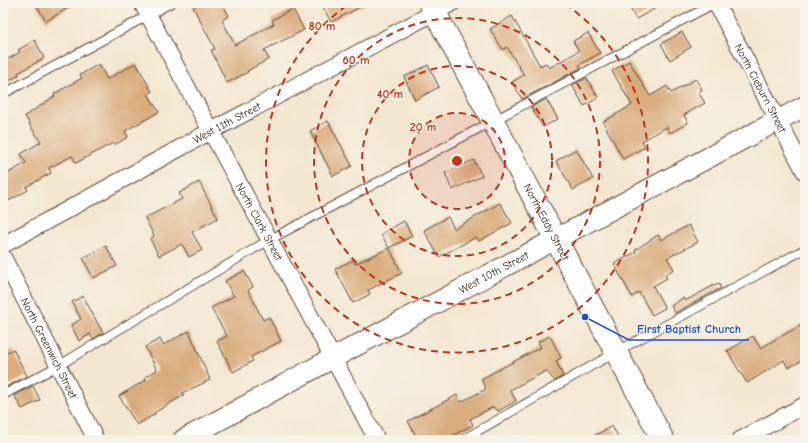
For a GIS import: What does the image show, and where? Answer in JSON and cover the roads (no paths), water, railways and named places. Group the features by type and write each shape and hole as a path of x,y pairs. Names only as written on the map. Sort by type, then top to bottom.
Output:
{"main road":[{"name":"North Eddy Street","path":"439,6 493,121 663,440"}],"street":[{"name":"North Cleburn Street","path":"715,3 805,172"},
{"name":"West 11th Street","path":"3,245 439,6"},
{"name":"North Clark Street","path":"145,9 377,440"},
{"name":"West 10th Street","path":"183,440 333,358 805,106"},
{"name":"North Greenwich Street","path":"3,256 96,440"},
{"path":"740,440 805,405"}],"lane":[{"path":"3,94 145,9 172,3"},
{"path":"3,395 58,366 269,240 715,3"},
{"path":"462,440 616,352 805,249"}],"place":[{"name":"First Baptist Church","path":"585,317"}]}
